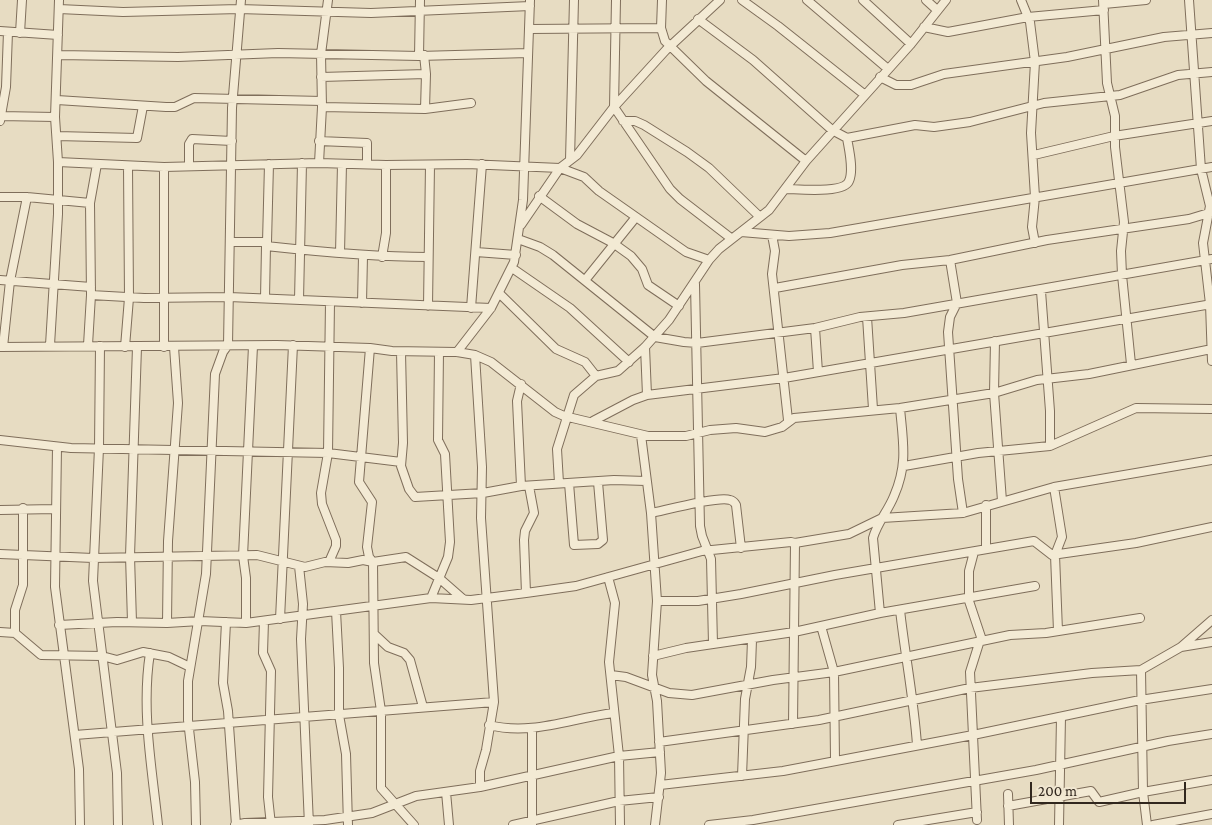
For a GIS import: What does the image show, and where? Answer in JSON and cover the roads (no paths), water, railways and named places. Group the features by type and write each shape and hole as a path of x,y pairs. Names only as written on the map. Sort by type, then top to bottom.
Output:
{"street":[{"path":"20,33 22,0"},
{"path":"50,345 55,284 58,199 55,118 59,55 59,0"},
{"path":"196,825 195,782 188,697 190,666 200,620 206,574 215,374 223,352 228,345 233,99 235,54 241,0"},
{"path":"319,163 322,104 321,54 328,0"},
{"path":"420,0 421,55 426,74 425,109"},
{"path":"570,160 574,0"},
{"path":"616,0 614,107 675,194 732,239"},
{"path":"662,0 661,28 665,41 706,81 806,161"},
{"path":"520,227 560,168 577,155 614,107 670,46 713,3 720,0"},
{"path":"742,0 778,26 864,95"},
{"path":"807,0 888,69"},
{"path":"863,0 911,44"},
{"path":"926,0 937,10"},
{"path":"559,483 556,449 558,438 568,417 574,395 596,376 618,371 645,347 679,306 709,260 760,217 832,130 911,44 946,0"},
{"path":"1021,0 1028,17 1035,62 1032,107 1034,155 1032,227 1035,243"},
{"path":"924,27 948,32 1028,17 1146,0"},
{"path":"1189,0 1201,169 1209,199 1210,212 1203,243 1209,260 1212,361"},
{"path":"60,9 123,12 239,9 371,14 530,3 524,166 516,255 500,294 457,352"},
{"path":"1104,5 1107,83 1115,116 1114,136 1124,229 1121,252 1122,275 1131,364"},
{"path":"698,19 753,60 832,130 847,138 916,125 929,127 970,122 1056,101 1132,92 1178,75 1212,72"},
{"path":"529,29 661,28"},
{"path":"55,118 1,117 6,87 4,31 58,35"},
{"path":"880,77 896,85 911,85 944,74 1035,62 1105,50 1164,37 1212,32"},
{"path":"59,55 178,58 235,54 421,55 528,53"},
{"path":"321,77 426,74"},
{"path":"57,100 175,107 194,98 425,109 471,103"},
{"path":"57,136 137,138 143,106"},
{"path":"623,121 635,121 644,125 688,152 709,168 760,217"},
{"path":"1034,155 1114,136 1212,121"},
{"path":"785,189 834,189 847,184 850,180 850,162 847,138"},
{"path":"188,166 189,144 192,139 232,141"},
{"path":"319,141 365,142 368,145 367,164"},
{"path":"58,162 164,167 319,163 386,165 482,164 560,168 584,177 599,191 686,252 709,260"},
{"path":"299,300 302,163"},
{"path":"88,345 91,290 90,203 97,164"},
{"path":"265,298 269,164"},
{"path":"340,253 342,164"},
{"path":"428,306 430,164"},
{"path":"471,308 482,164"},
{"path":"382,257 386,218 386,165"},
{"path":"125,347 129,298 128,166"},
{"path":"164,167 164,347"},
{"path":"740,232 772,235 830,233 1212,167"},
{"path":"540,196 577,224 613,243 639,265 648,285 679,306"},
{"path":"0,197 58,199 90,203"},
{"path":"27,197 10,281 2,347 50,345 125,347 293,345 370,348 401,352 457,352 476,355 491,362 555,412 641,435 675,436 736,428 774,430 782,427 788,420 800,417 872,409 900,408 994,393 1048,379 1090,374 1211,349"},
{"path":"775,288 902,265 950,260 1035,243 1188,219 1210,212"},
{"path":"586,279 613,243 636,218"},
{"path":"772,235 775,251 772,274 788,420"},
{"path":"518,239 540,247 586,279 654,336 697,343 815,328 867,317 904,313 1209,260"},
{"path":"231,242 267,244 300,250 363,256 428,256"},
{"path":"476,252 516,255"},
{"path":"362,303 363,256"},
{"path":"950,260 957,303 948,325 963,513"},
{"path":"512,268 575,312 629,362"},
{"path":"0,280 55,284 129,298 229,297 490,308"},
{"path":"695,283 700,503 702,536 711,559 713,644"},
{"path":"1041,290 1048,379 1050,446"},
{"path":"500,294 556,349 585,362 596,376"},
{"path":"329,562 336,546 336,540 322,504 321,493 328,453 330,302"},
{"path":"593,421 617,410 628,402 647,395 784,378 1211,304"},
{"path":"867,317 872,409"},
{"path":"815,328 818,372"},
{"path":"995,341 994,393 1002,501"},
{"path":"280,619 293,345"},
{"path":"100,346 99,448 92,558 94,598 99,622 117,773 118,825"},
{"path":"246,623 246,578 243,556 253,346"},
{"path":"132,622 130,556 137,347"},
{"path":"168,624 168,557 173,450 178,403 174,347"},
{"path":"645,347 647,395"},
{"path":"370,348 364,399 359,482 372,502 367,547 369,557 373,562 374,663 381,711 381,788 414,825"},
{"path":"401,352 403,444 401,462 409,489 415,497 482,493 559,483 614,480 646,481"},
{"path":"431,598 448,557 450,542 445,454 438,440 439,352"},
{"path":"476,355 482,493 480,518 494,702 486,750 480,771 480,787"},
{"path":"521,384 518,401 525,486 534,513 525,531 524,540 526,594"},
{"path":"880,613 874,569 873,538 894,496 904,466 900,408"},
{"path":"904,466 999,450 1050,446 1136,408 1212,410"},
{"path":"641,435 651,513 657,601 652,656 660,752 660,785 655,825"},
{"path":"0,440 57,447 328,453 401,462"},
{"path":"57,447 55,587 79,769 80,825"},
{"path":"59,625 99,622 168,624 200,620 246,623 431,598 463,599 526,594 576,586 708,550 794,543 849,534 882,518 963,513 1054,487 1212,460"},
{"path":"569,483 574,545 584,545 598,544 603,540 598,482"},
{"path":"1054,487 1062,537 1055,555 1058,632"},
{"path":"651,513 728,499 736,505 741,548"},
{"path":"986,505 986,549"},
{"path":"0,510 23,508 55,509"},
{"path":"15,633 15,610 22,585 23,508"},
{"path":"657,601 698,601 1034,541 1052,556 1136,543 1212,527"},
{"path":"792,724 794,543"},
{"path":"898,825 977,816 970,672 981,636 969,597 969,571 974,552"},
{"path":"0,554 92,558 130,556 257,556 299,566 329,562 348,563 363,560 373,562 406,557 439,578 463,599"},
{"path":"299,566 303,604 309,822"},
{"path":"608,577 615,603 610,645 614,713 619,756 618,801 620,825"},
{"path":"652,656 713,644 752,640 880,613 1035,586"},
{"path":"900,610 914,700 917,745"},
{"path":"336,611 340,668 338,715 346,754 348,821"},
{"path":"611,675 626,677 669,693 692,695 834,672 1010,635 1058,632 1140,618"},
{"path":"659,742 792,724 970,688 1092,673 1141,670 1181,647 1212,620"},
{"path":"264,621 263,653 271,671 268,796 270,824"},
{"path":"226,622 222,673 229,723 235,825 348,821 416,796 480,787 531,774 619,756 660,752"},
{"path":"821,626 834,672 835,760"},
{"path":"0,632 15,633 36,653 46,656 102,656 117,660 143,652 169,657 190,666"},
{"path":"374,634 388,647 404,653 410,660 423,707"},
{"path":"742,776 746,685 751,667 752,640"},
{"path":"1181,647 1212,642"},
{"path":"150,653 147,728 158,825"},
{"path":"1141,670 1140,700 1144,747 1143,792 1147,825"},
{"path":"660,785 783,771 973,735 1140,700 1212,689"},
{"path":"75,735 269,718 305,718 494,702"},
{"path":"489,725 517,730 532,729 614,713"},
{"path":"1059,825 1058,797 1061,765 1061,717"},
{"path":"532,729 532,823"},
{"path":"709,825 753,820 1061,765 1212,734"},
{"path":"1008,806 1091,791 1099,802 1212,780"},
{"path":"446,792 449,825"},
{"path":"1008,794 1009,825"},
{"path":"513,825 532,823 618,801 659,797"},
{"path":"1153,825 1212,814"}]}
